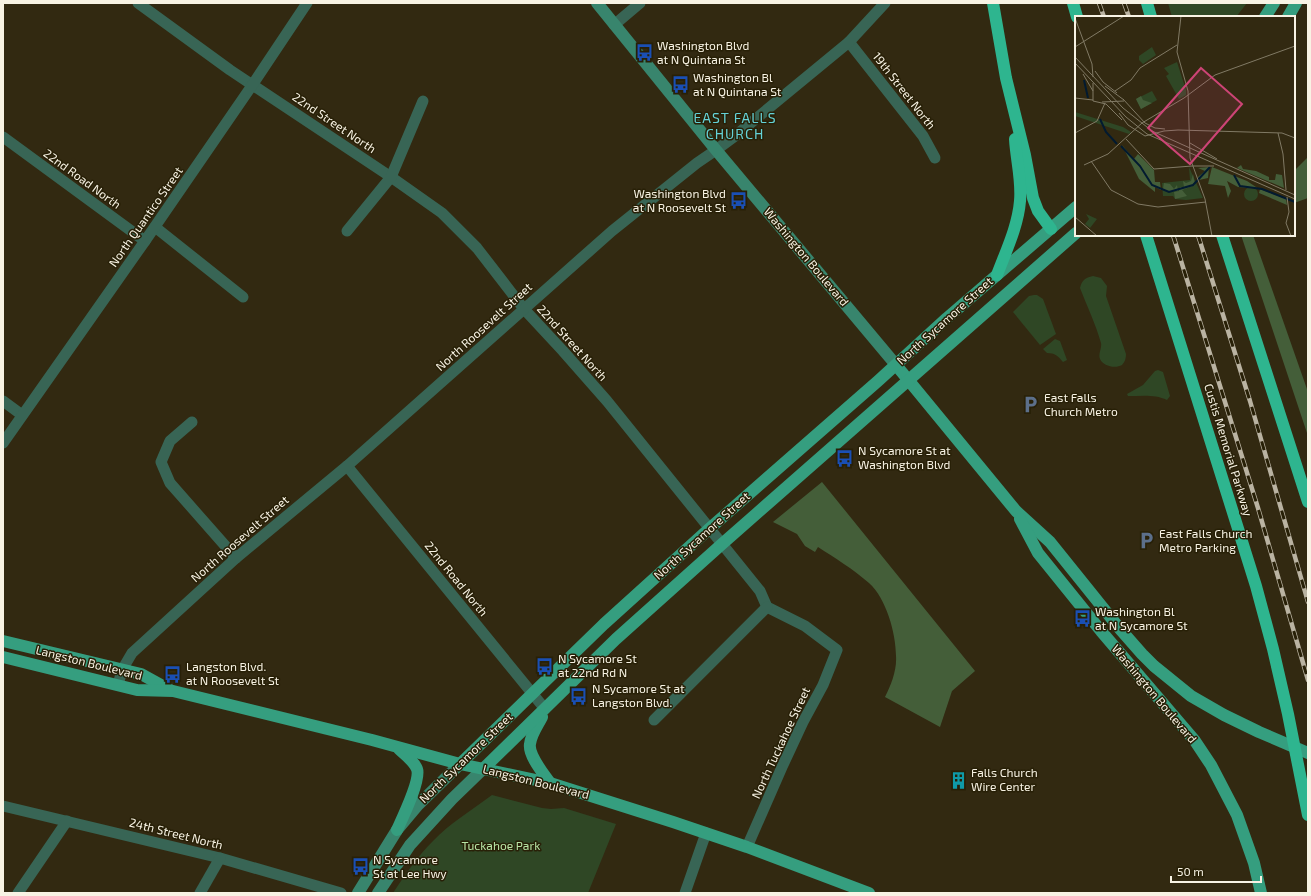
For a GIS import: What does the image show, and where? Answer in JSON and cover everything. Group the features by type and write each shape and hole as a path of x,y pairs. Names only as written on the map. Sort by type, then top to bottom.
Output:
{"highway":[{"path":"993,3 1006,78 1025,155 1032,198 1038,211 1051,229"},
{"path":"1072,3 1077,16"},
{"path":"1147,3 1151,16"},
{"path":"997,275 1015,225 1020,200 1020,180 1016,157 1014,110"},
{"name":"Custis Memorial Parkway","path":"1146,236 1257,593 1288,714 1308,815"},
{"path":"1222,236 1308,502"}],"main road":[{"name":"Washington Boulevard","path":"597,3 716,150 909,379 1016,511 1050,542 1120,629 1154,666 1192,696 1224,715 1308,753"},
{"path":"1266,16 1274,3"},
{"path":"1289,16 1296,3"},
{"name":"North Sycamore Street","path":"358,893 397,830 418,805 604,624 947,318 1075,208"},
{"path":"1051,229 1061,245"},
{"name":"North Sycamore Street","path":"378,893 410,845 452,799 546,709 616,638 1075,234"},
{"name":"Washington Boulevard","path":"1016,511 1038,553 1096,626 1184,729 1211,765 1237,815 1254,863 1261,893"},
{"name":"Langston Boulevard","path":"3,641 141,674 172,691"},
{"name":"Langston Boulevard","path":"3,657 137,690 172,691 372,740 460,764 550,783 706,833 869,893"},
{"path":"546,709 532,738 530,748 531,754 550,783"},
{"path":"397,830 410,801 418,774 415,765 398,748"}],"street":[{"name":"22nd Street North","path":"138,3 253,84 442,213 477,248 524,309 564,351 607,401 760,591 767,607"},
{"name":"North Quantico Street","path":"3,443 22,414 155,228 307,3"},
{"path":"614,25 640,3"},
{"name":"North Roosevelt Street","path":"118,686 122,670 132,652 236,558 347,466 612,231 696,163 716,150 849,42 885,3"},
{"name":"19th Street North","path":"849,42 923,136 934,158"},
{"path":"347,231 390,177 423,101"},
{"name":"22nd Road North","path":"3,138 145,241"},
{"path":"155,228 243,298"},
{"path":"3,400 22,414"},
{"path":"192,422 170,441 161,462 170,483 236,558"},
{"name":"22nd Road North","path":"347,466 546,709"},
{"path":"654,720 767,607"},
{"name":"North Tuckahoe Street","path":"747,848 782,767 822,685 837,650 805,626 767,607"},
{"name":"24th Street North","path":"3,806 220,858 341,893"},
{"path":"18,893 67,822"},
{"path":"685,893 706,833"},
{"path":"200,893 220,858"}],"green space":[{"path":"1168,3 1247,3 1237,16 1172,16"},
{"path":"1308,157 1308,198 1295,203 1295,170"},
{"path":"1241,236 1253,236 1308,392 1308,436"},
{"path":"1093,276 1101,278 1107,286 1106,296 1126,354 1124,363 1119,366 1113,367 1106,365 1100,359 1099,355 1101,343 1080,288 1084,280"},
{"path":"1037,295 1043,299 1056,334 1040,345 1013,312 1029,296"},
{"path":"1055,339 1060,341 1067,360 1063,362 1056,355 1047,353 1043,349"},
{"path":"1158,370 1163,372 1170,396 1167,400 1153,396 1128,396 1127,394 1143,385 1155,371"},
{"path":"822,482 975,671 952,691 940,727 885,697 895,672 896,647 889,616 875,590 869,583 850,568 818,547 815,552 805,546 797,534 773,522"},
{"name":"Tuckahoe Park","path":"492,795 542,808 564,808 616,824 588,893 393,893 416,860 440,834 454,822"}],"railway":[{"path":"1099,3 1104,16"},
{"path":"1124,3 1129,16"},
{"path":"1173,236 1258,508 1308,680"},
{"path":"1198,236 1250,401 1308,602"}],"place":[{"name":"Washington Blvd at N Quintana St","path":"644,53"},
{"name":"Washington Bl at N Quintana St","path":"680,85"},
{"name":"Washington Blvd at N Roosevelt St","path":"739,201"},
{"name":"East Falls Church Metro","path":"1031,405"},
{"name":"N Sycamore St at Washington Blvd","path":"845,458"},
{"name":"East Falls Church Metro Parking","path":"1146,541"},
{"name":"Washington Bl at N Sycamore St","path":"1082,619"},
{"name":"N Sycamore St at 22nd Rd N","path":"545,666"},
{"name":"Langston Blvd. at N Roosevelt St","path":"173,674"},
{"name":"N Sycamore St at Langston Blvd.","path":"579,696"},
{"name":"Falls Church Wire Center","path":"958,780"},
{"name":"N Sycamore St at Lee Hwy","path":"360,867"}],"district":[{"name":"EAST FALLS CHURCH","path":"735,126"}]}
